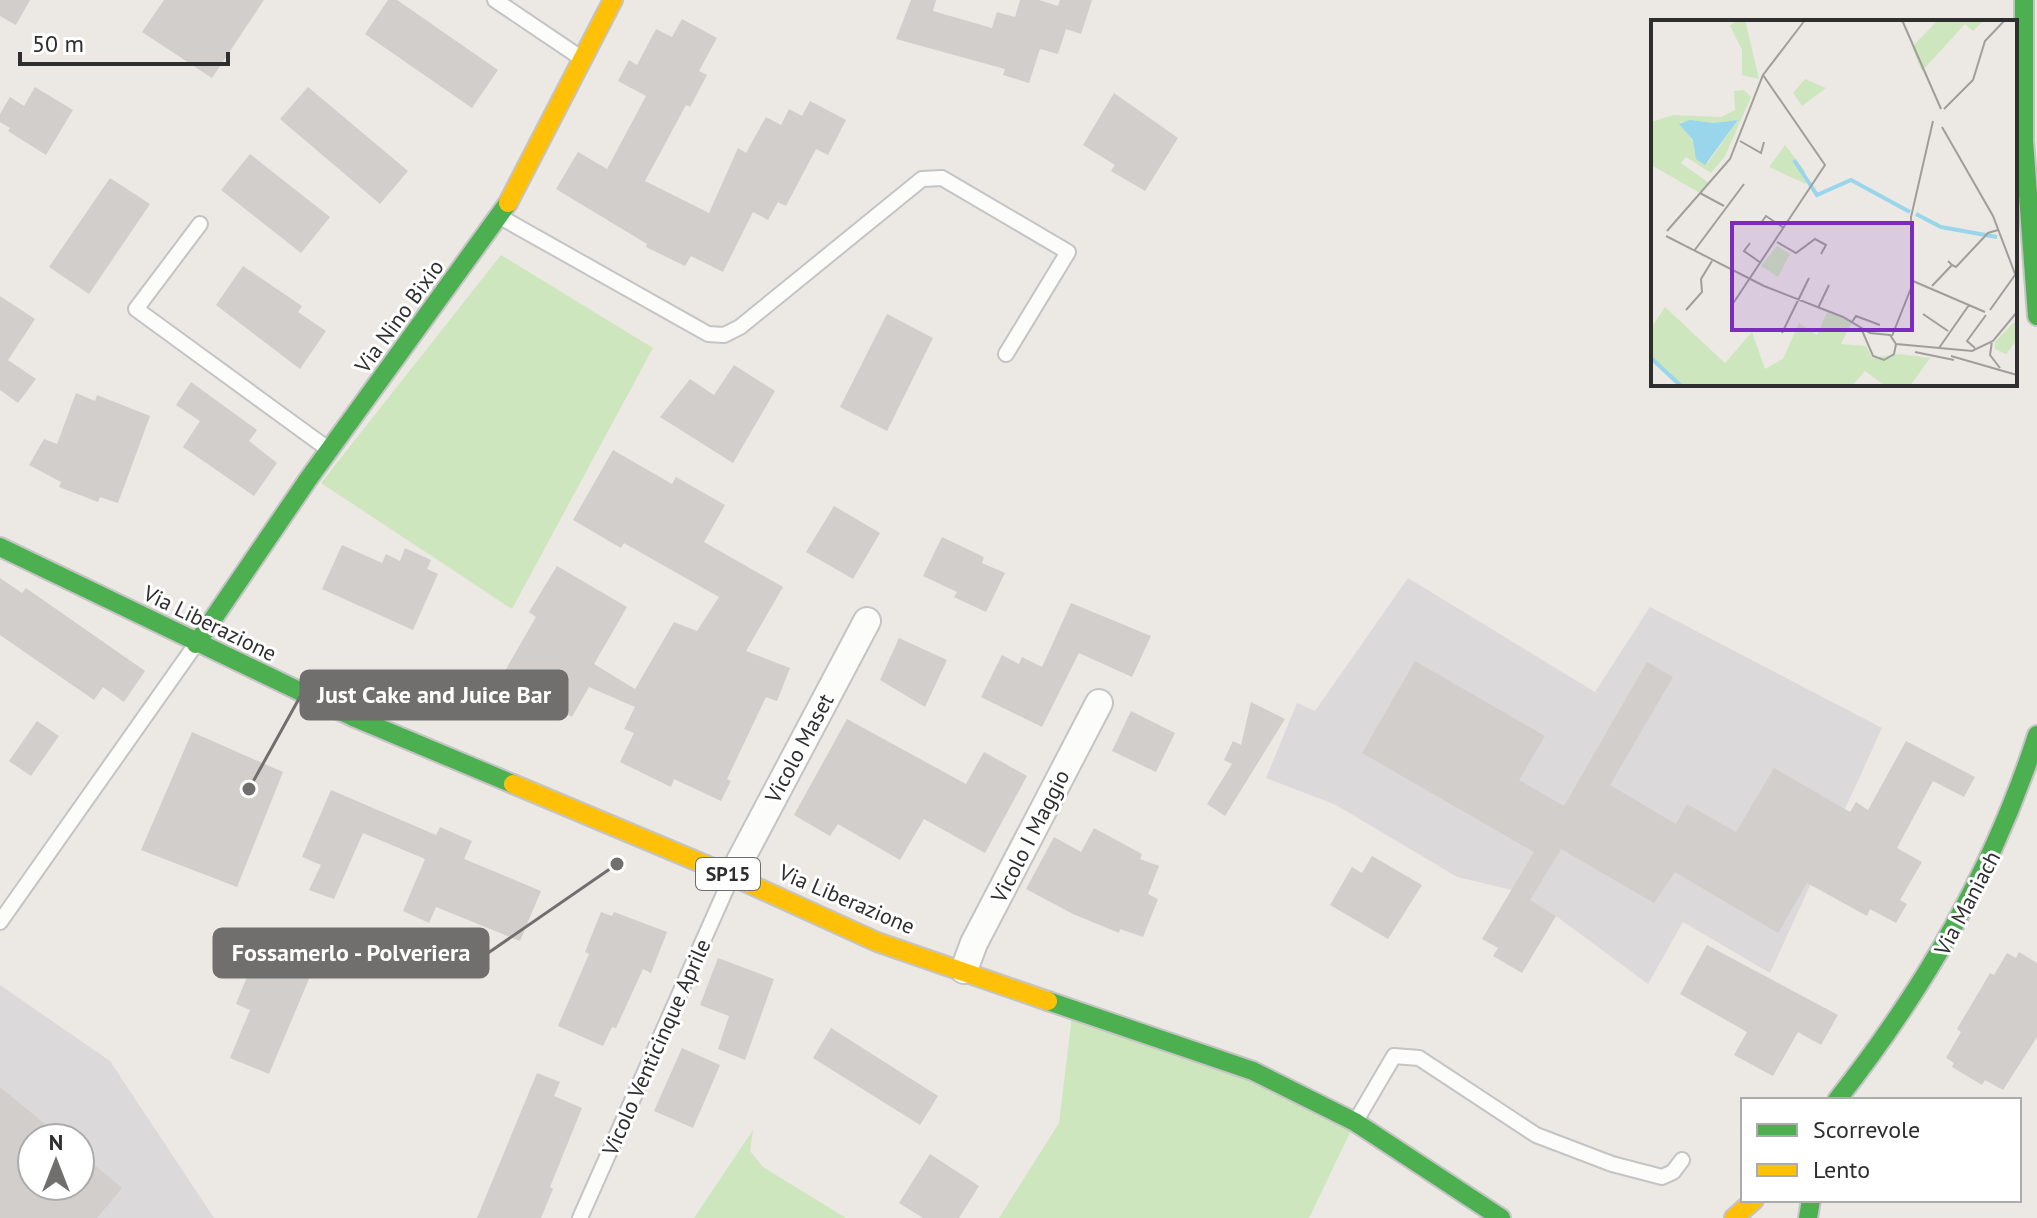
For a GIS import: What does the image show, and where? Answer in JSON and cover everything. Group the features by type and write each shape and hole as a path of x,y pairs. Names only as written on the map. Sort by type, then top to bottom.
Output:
{"main road":[{"name":"Via Nino Bixio","path":"196,644 330,450 501,218 613,0"},
{"path":"2024,0 2024,141 2037,316"},
{"name":"Via Liberazione","path":"0,547 353,717 732,876 877,942 1253,1071 1355,1122 1501,1218"},
{"name":"Via Maniach","path":"1839,1098 1884,1043 1925,981 2007,824 2035,746"},
{"name":"Via Maniach","path":"1856,1098 1884,1043"},
{"name":"Via Liberazione","path":"1456,1191 1482,1218"},
{"path":"1734,1218 1752,1202"}],"street":[{"name":"Vicolo Maset","path":"732,876 867,621"},
{"name":"Vicolo I Maggio","path":"964,970 974,943 1099,703"}],"lane":[{"path":"495,0 581,58"},
{"path":"501,218 708,334 724,335 740,327 922,179 942,178 1068,252 1006,354"},
{"path":"200,224 136,309 330,450"},
{"path":"0,922 196,644"},
{"name":"Vicolo Venticinque Aprile","path":"580,1218 732,876"},
{"path":"1355,1122 1394,1056 1404,1055 1419,1058 1536,1135 1574,1151 1662,1177 1673,1172 1682,1160"}],"shaded area":[{"path":"1408,578 1595,692 1650,607 1882,728 1770,973 1683,922 1648,984 1556,916 1512,890 1457,877 1336,805 1266,778 1297,703 1315,711"},
{"path":"0,985 110,1061 214,1218 0,1218"}],"green space":[{"path":"501,255 653,348 512,609 321,483"},
{"path":"1073,1008 1355,1122 1309,1218 999,1218 1059,1123"},
{"path":"753,1130 750,1151 763,1167 846,1218 694,1218"}],"building":[{"path":"0,0 30,0 16,25 0,16"},
{"path":"164,0 264,0 212,78 142,32"},
{"path":"388,0 397,0 498,70 472,108 365,34"},
{"path":"911,0 936,0 933,11 992,28 997,12 1015,17 1020,0 1039,0 1058,6 1060,0 1092,0 1081,34 1066,29 1058,54 1040,49 1029,83 1003,75 1005,69 896,39"},
{"path":"682,19 717,38 699,71 707,75 690,107 686,105 645,181 709,213 738,148 746,153 766,117 781,125 789,109 802,116 810,101 846,120 828,155 816,149 786,206 778,202 768,220 753,212 723,272 691,256 685,266 646,247 647,244 556,189 578,152 607,169 646,96 618,81 629,60 637,65 656,29 672,37"},
{"path":"35,87 73,110 46,155 8,131 10,128 0,122 0,114 10,97 24,106"},
{"path":"308,87 408,171 380,204 280,119"},
{"path":"1114,93 1178,138 1145,191 1111,171 1115,165 1083,145"},
{"path":"250,154 330,217 301,253 221,190"},
{"path":"110,178 150,204 89,294 49,267"},
{"path":"243,266 302,306 298,312 326,331 300,369 216,305"},
{"path":"0,296 35,319 8,360 36,379 18,403 0,390"},
{"path":"887,314 933,338 887,431 840,407"},
{"path":"734,365 775,391 733,463 660,417 690,379 714,395"},
{"path":"191,382 257,430 249,441 277,463 254,496 183,447 200,421 176,405"},
{"path":"76,393 95,401 97,395 150,416 118,503 100,497 98,502 59,487 61,482 29,465 44,439 57,444"},
{"path":"613,450 672,484 676,477 725,505 704,542 783,587 746,651 790,668 777,701 766,697 727,779 731,781 721,801 674,779 671,787 620,762 634,733 624,729 635,707 589,687 572,717 502,676 536,617 529,612 557,566 627,607 594,664 635,689 674,622 697,631 719,597 624,543 621,548 573,520"},
{"path":"834,506 880,533 853,579 806,552"},
{"path":"942,537 984,557 982,563 1005,573 986,612 954,597 957,592 923,576"},
{"path":"342,545 382,563 386,554 400,561 405,548 431,560 427,569 438,574 413,630 322,589"},
{"path":"0,578 22,593 26,588 145,671 124,702 103,687 94,700 0,635"},
{"path":"1071,603 1151,636 1132,677 1079,653 1042,727 981,697 1002,655 1019,664 1022,657 1042,667"},
{"path":"899,638 947,660 925,707 880,680"},
{"path":"1415,661 1545,736 1519,780 1564,806 1647,662 1673,677 1610,785 1676,824 1687,804 1736,832 1774,768 1850,812 1856,802 1868,810 1906,741 1975,777 1964,797 1933,781 1897,848 1922,862 1900,900 1907,904 1896,923 1870,909 1867,916 1807,883 1778,933 1675,872 1654,903 1561,849 1530,900 1556,916 1522,973 1493,956 1498,948 1482,939 1534,852 1362,753"},
{"path":"1251,702 1285,719 1225,816 1207,804 1232,764 1224,760 1233,741 1241,745"},
{"path":"1131,711 1175,733 1156,772 1112,751"},
{"path":"847,719 966,784 984,752 1027,776 985,853 924,819 900,860 838,824 830,836 794,815"},
{"path":"37,721 59,736 31,776 9,761"},
{"path":"192,732 283,772 237,887 141,850"},
{"path":"331,790 436,835 440,827 472,841 464,859 541,891 520,941 436,907 429,923 403,911 425,859 363,833 334,899 309,890 321,865 302,857"},
{"path":"1094,828 1142,854 1140,859 1159,866 1148,894 1158,899 1143,937 1120,929 1119,933 1073,914 1026,889 1054,837 1081,852"},
{"path":"1372,856 1422,885 1388,939 1330,905 1352,867 1362,873"},
{"path":"601,912 612,916 614,912 667,932 651,973 643,969 616,1028 612,1027 603,1046 558,1026 589,954 585,952"},
{"path":"280,938 319,955 269,1074 230,1058 250,1010 236,1004 253,962 268,968"},
{"path":"1707,945 1838,1015 1821,1045 1798,1032 1773,1076 1734,1055 1747,1032 1680,994"},
{"path":"2019,952 2037,963 2037,1037 2003,1090 1985,1080 1982,1085 1952,1067 1954,1063 1946,1058 1961,1032 1957,1029 1990,973 1994,975 2007,953 2016,958"},
{"path":"718,958 774,979 745,1060 718,1049 729,1016 700,1005"},
{"path":"831,1028 938,1096 920,1125 813,1058"},
{"path":"682,1048 720,1065 693,1128 654,1111"},
{"path":"537,1073 560,1082 554,1096 582,1108 541,1218 477,1218"},
{"path":"0,1087 43,1122 16,1122 16,1202 96,1202 96,1166 122,1188 97,1218 0,1218"},
{"path":"930,1154 979,1186 959,1218 923,1218 899,1203"}],"traffic: fast":[{"path":"2024,0 2024,141 2037,316"},
{"path":"196,644 309,478 508,203"},
{"path":"0,547 353,717 513,784"},
{"path":"1839,1098 1899,1015 1954,926 2000,834 2037,735"},
{"path":"1048,1001 1253,1071 1355,1122 1501,1218"},
{"path":"1808,1218 1811,1202"}],"traffic: slow":[{"path":"508,203 613,0"},
{"path":"513,784 732,876 877,942 1048,1001"},
{"path":"1734,1218 1752,1202"}],"place":[{"name":"Just Cake and Juice Bar","path":"249,789"},
{"name":"Fossamerlo - Polveriera","path":"617,864"}]}
